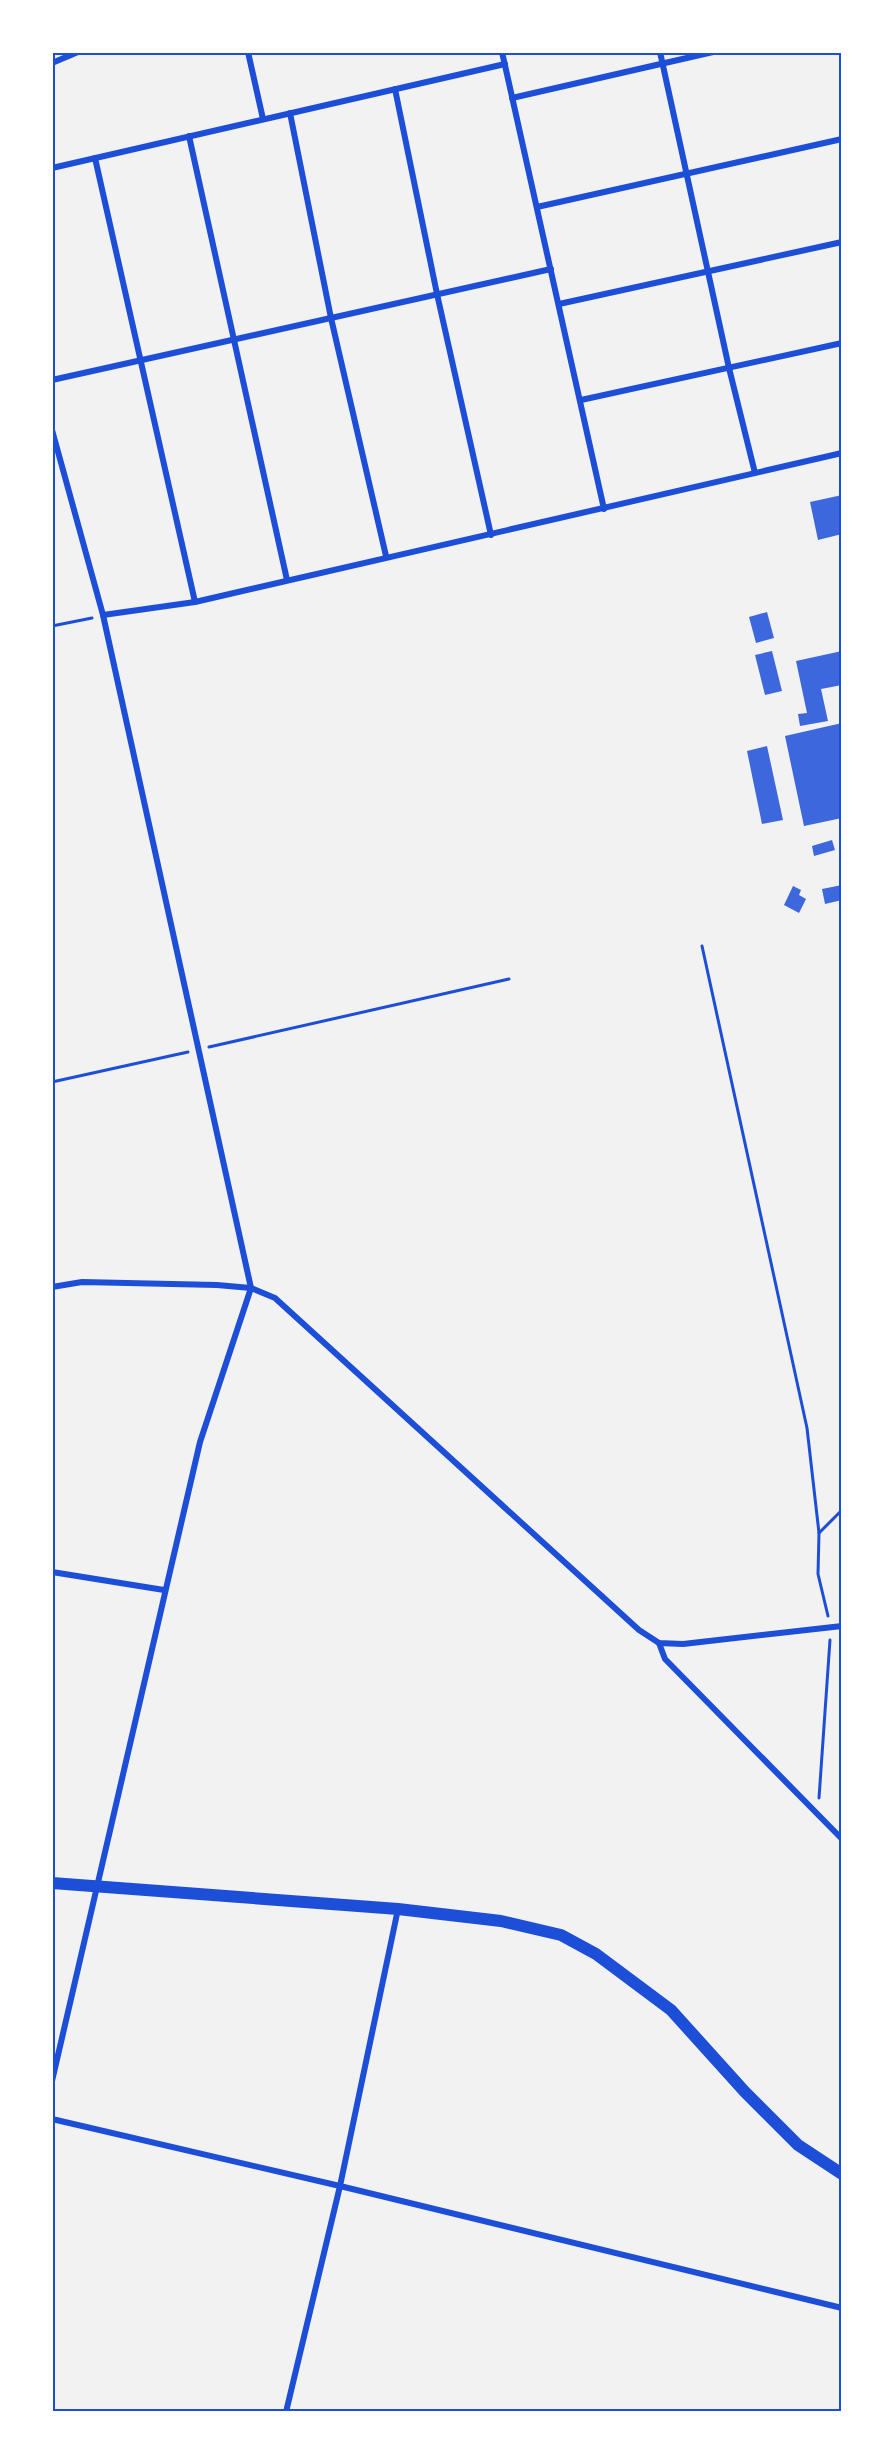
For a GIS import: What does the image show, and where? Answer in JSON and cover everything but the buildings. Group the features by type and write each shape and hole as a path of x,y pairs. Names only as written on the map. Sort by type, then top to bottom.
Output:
{"main road":[{"path":"52,1883 398,1909 501,1921 561,1935 596,1954 670,2010 798,2145 842,2174"}],"street":[{"path":"52,63 78,52"},
{"path":"248,52 263,119"},
{"path":"502,52 604,509"},
{"path":"660,52 729,368 755,473"},
{"path":"512,98 713,52"},
{"path":"52,168 505,64"},
{"path":"395,89 437,294 491,535"},
{"path":"290,113 331,318 386,556"},
{"path":"189,136 286,580"},
{"path":"537,207 842,139"},
{"path":"95,158 195,602"},
{"path":"559,304 842,242"},
{"path":"52,380 551,269"},
{"path":"581,400 842,343"},
{"path":"52,430 54,447 103,615 251,1288 200,1442 52,2081"},
{"path":"103,615 195,602 386,556 491,535 842,453"},
{"path":"52,1287 82,1282 217,1284 251,1288 275,1298 639,1630 660,1643 683,1644 842,1626"},
{"path":"52,1572 164,1590"},
{"path":"660,1643 665,1659 842,1839"},
{"path":"286,2412 340,2186 398,1909"},
{"path":"52,2120 340,2186 842,2308"}],"path":[{"path":"52,626 103,615"},
{"path":"702,946 802,1407 819,1533 818,1574 831,1627 818,1814"},
{"path":"52,1082 509,979"},
{"path":"819,1533 842,1510"}]}
